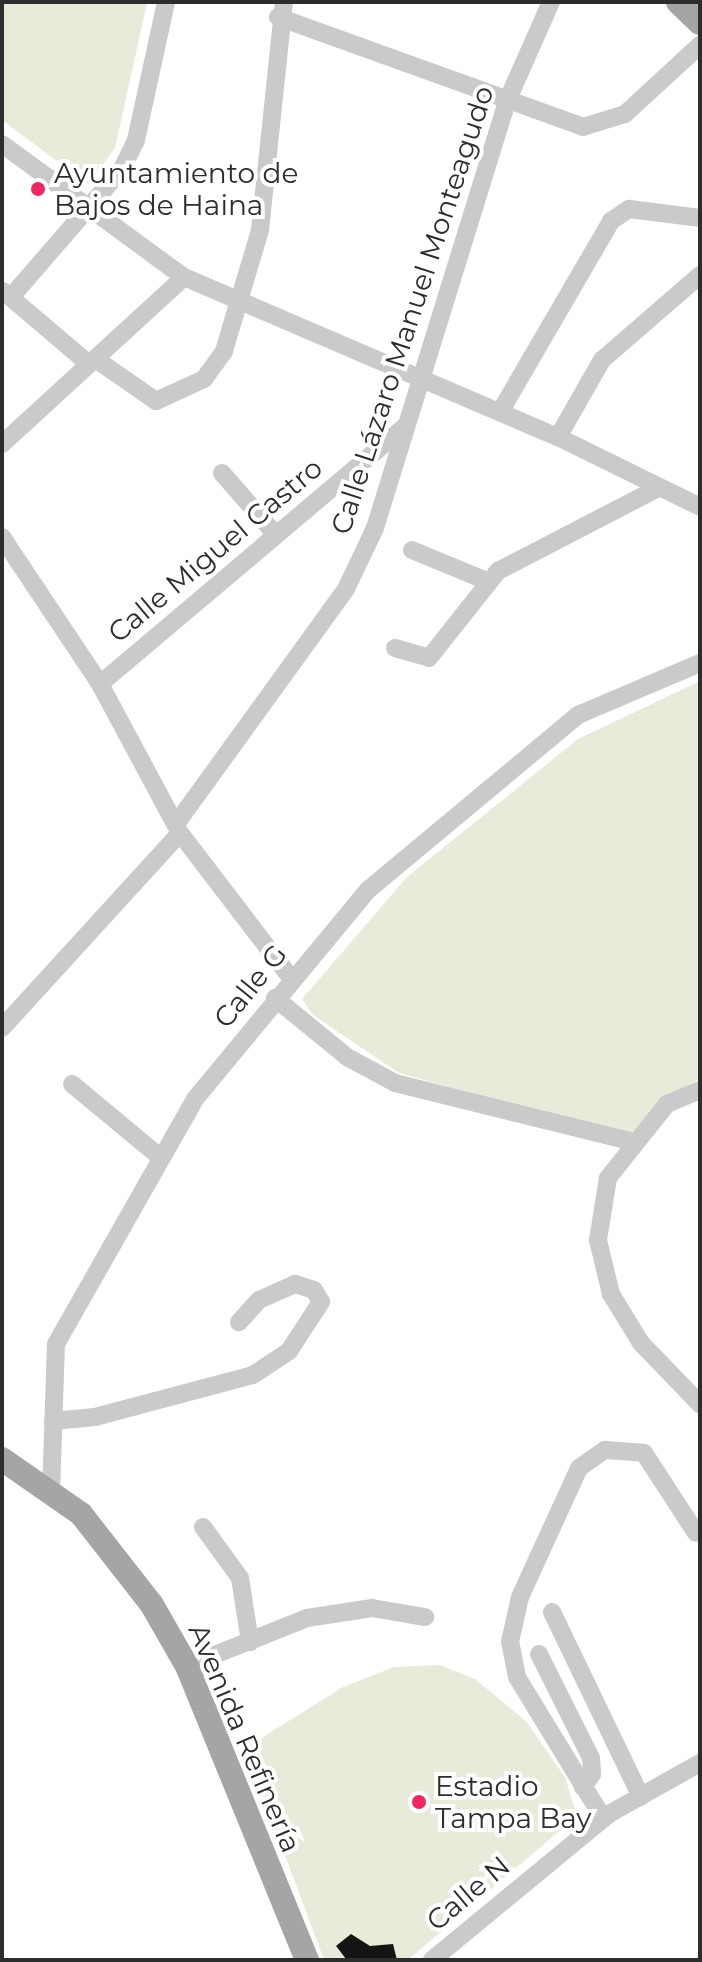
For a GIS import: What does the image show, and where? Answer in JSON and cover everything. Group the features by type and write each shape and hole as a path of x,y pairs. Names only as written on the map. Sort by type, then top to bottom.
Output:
{"main road":[{"path":"678,2 700,23"},
{"name":"Avenida Refinería","path":"2,1459 51,1494 111,1544 187,1666 307,1960"}],"street":[{"path":"166,2 136,140 87,212 7,294 132,391 156,401 181,395 224,351 241,304 260,230 281,10 583,127 603,126 700,45"},
{"name":"Calle Lázaro Manuel Monteagudo","path":"2,1028 178,828 346,589 375,528 403,428 424,378 508,99 551,2"},
{"path":"2,144 87,212 184,277 241,304 424,378 558,437 700,507"},
{"path":"500,412 611,221 629,209 700,218"},
{"path":"558,437 602,360 700,275"},
{"path":"4,438 93,362 184,277"},
{"name":"Calle Miguel Castro","path":"100,684 403,428"},
{"path":"222,473 276,535"},
{"path":"395,648 429,658 487,581 660,487"},
{"path":"2,537 100,684 178,828 291,978"},
{"path":"412,550 487,581"},
{"name":"Calle G","path":"51,1494 56,1344 195,1099 291,978 368,890 578,715 700,663"},
{"path":"275,998 347,1057 395,1083 633,1142"},
{"path":"72,1084 161,1158"},
{"path":"700,1090 667,1104 633,1142 608,1178 598,1240 611,1294 641,1343 700,1404"},
{"path":"53,1421 95,1417 253,1375 289,1351 321,1302 314,1290 295,1284 259,1300 239,1322"},
{"path":"603,1818 517,1677 512,1628 533,1565 579,1468 605,1450 644,1453 696,1533"},
{"path":"203,1527 240,1578 250,1642"},
{"path":"187,1666 307,1618 372,1608 425,1617"},
{"path":"552,1612 641,1797"},
{"path":"539,1654 591,1758 592,1774 583,1787"},
{"name":"Calle N","path":"432,1960 603,1818 700,1763"}],"green space":[{"path":"2,2 147,3 115,148 88,184 2,120"},
{"path":"700,681 700,1078 668,1098 632,1138 399,1073 313,1015 302,999 407,877 578,739"},
{"name":"Estadio Tampa Bay","path":"440,1665 475,1679 526,1721 565,1777 577,1816 408,1960 324,1960 245,1748 343,1687 394,1667"}],"building":[{"path":"351,1934 370,1946 393,1944 397,1960 346,1959 336,1946"}],"place":[{"name":"Ayuntamiento de Bajos de Haina","path":"38,189"},
{"name":"Estadio Tampa Bay","path":"419,1802"}]}
